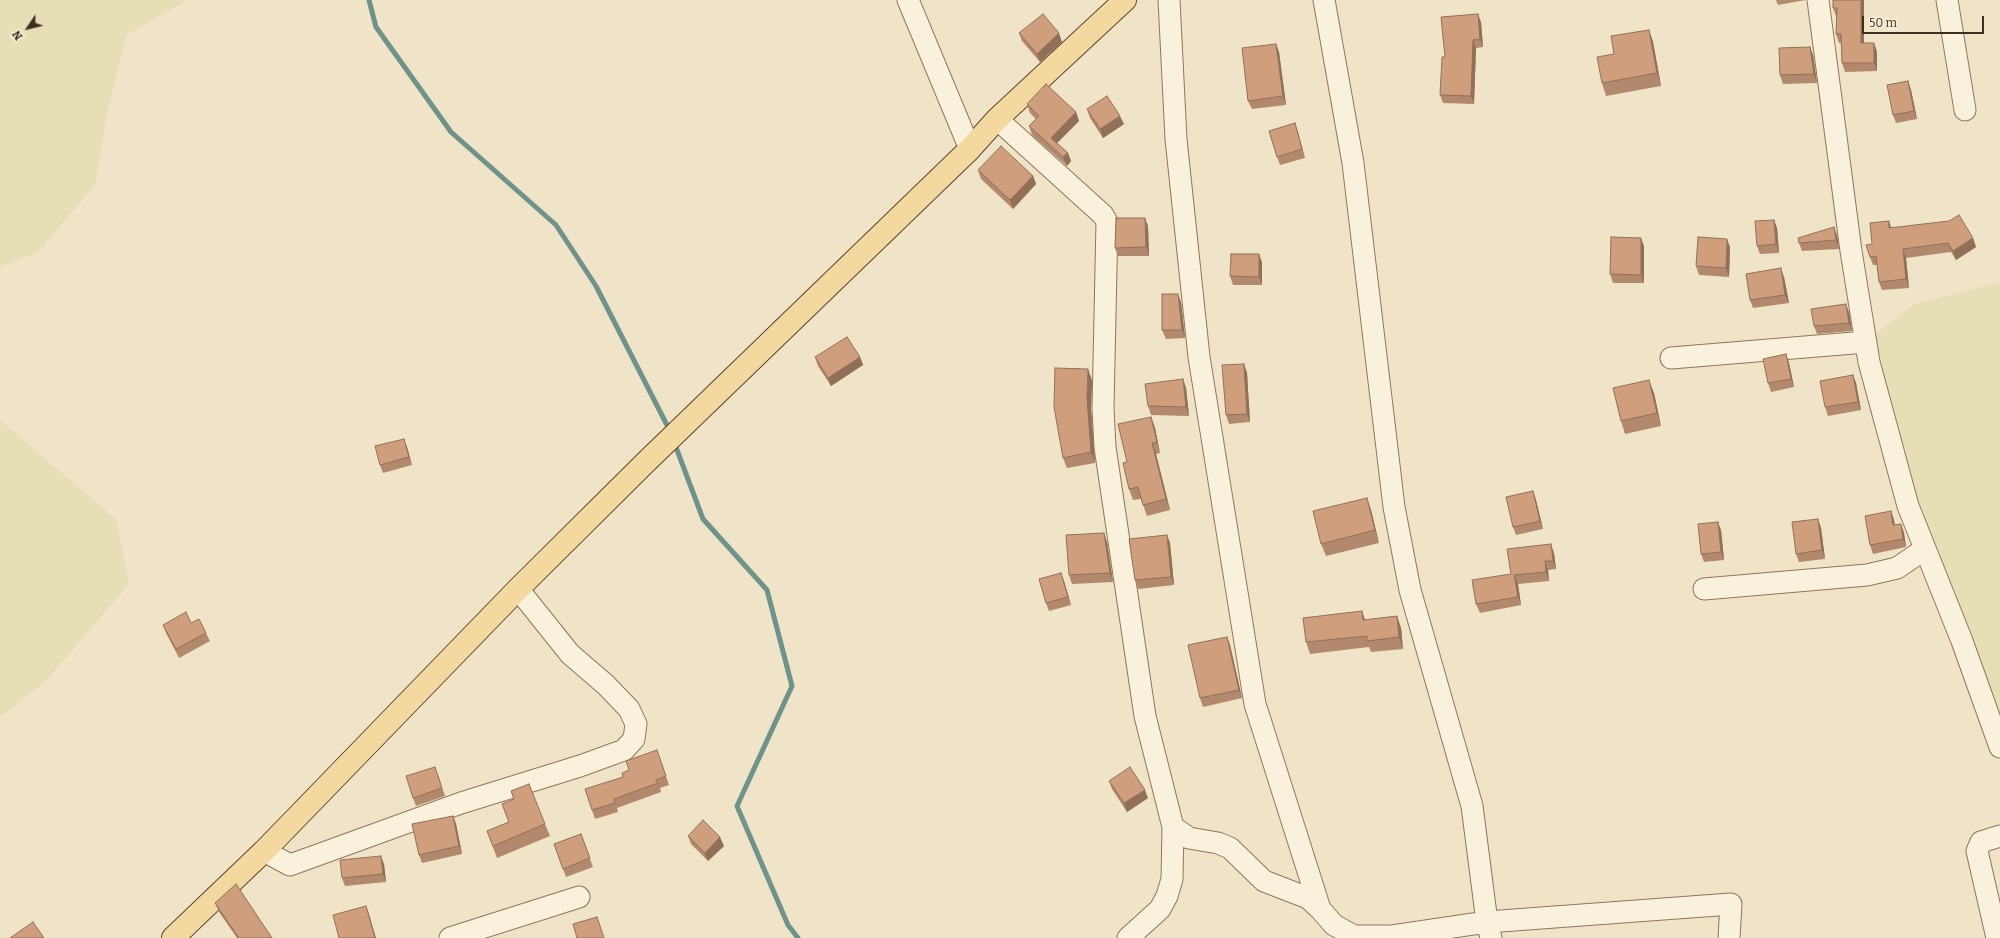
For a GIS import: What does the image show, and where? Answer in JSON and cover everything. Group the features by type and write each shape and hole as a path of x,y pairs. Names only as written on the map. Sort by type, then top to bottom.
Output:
{"main road":[{"path":"173,938 264,851 518,589 647,461 970,150 997,118 1125,0"}],"street":[{"path":"908,0 970,150"},
{"path":"1169,0 1176,138 1199,357 1255,704 1320,909"},
{"path":"1324,0 1353,163 1394,507 1410,590 1472,806 1489,930"},
{"path":"1818,0 1851,251 1869,362 1908,506 1962,641 2000,747"},
{"path":"1947,0 1965,110"},
{"path":"997,118 1103,215 1107,222 1103,408 1105,447 1145,716 1173,827 1172,878 1167,896 1160,909 1128,938"},
{"path":"1671,358 1866,342"},
{"path":"1704,589 1867,576 1897,568 1926,549"},
{"path":"264,851 290,865 461,803 580,766 624,750 634,739 636,724 629,709 606,685 570,654 518,589"},
{"path":"1173,827 1189,838 1218,843 1230,848 1264,881 1308,898 1334,925 1354,936 1392,936 1489,930 1731,904 1729,938"},
{"path":"1997,938 1977,851 1982,842 2000,836"},
{"path":"450,938 579,897"}],"shaded area":[{"path":"0,0 188,0 126,35 107,114 95,185 38,252 0,267"},
{"path":"2000,282 2000,725 1930,545 1872,337 1914,304"},
{"path":"0,420 116,519 129,584 46,681 0,717"}],"building":[{"path":"1833,0 1861,0 1861,43 1874,43 1874,63 1842,63 1841,34 1836,34 1837,8 1833,8"},
{"path":"1043,14 1059,33 1037,54 1019,33"},
{"path":"1478,14 1480,39 1473,40 1471,96 1440,95 1442,57 1445,57 1441,17"},
{"path":"1649,30 1657,73 1602,83 1597,57 1614,54 1611,36"},
{"path":"1276,44 1283,96 1248,101 1242,48"},
{"path":"1810,47 1814,74 1780,75 1779,48"},
{"path":"1908,81 1914,111 1893,115 1887,85"},
{"path":"1046,84 1076,112 1051,138 1068,153 1063,157 1029,126 1039,116 1027,104"},
{"path":"1107,96 1120,116 1100,129 1087,109"},
{"path":"1295,123 1302,149 1277,157 1269,131"},
{"path":"1001,146 1033,176 1010,200 978,170"},
{"path":"1959,215 1973,238 1953,251 1948,243 1903,249 1906,279 1879,282 1876,256 1870,257 1866,245 1872,244 1870,223 1889,221 1889,228 1949,221"},
{"path":"1116,218 1145,218 1146,247 1115,248"},
{"path":"1774,220 1776,244 1757,246 1755,221"},
{"path":"1834,227 1836,240 1799,243 1798,238"},
{"path":"1611,237 1641,238 1641,275 1610,274"},
{"path":"1698,237 1727,239 1726,268 1696,266"},
{"path":"1231,254 1259,254 1259,277 1230,276"},
{"path":"1781,268 1785,295 1750,300 1746,274"},
{"path":"1162,294 1178,294 1182,330 1162,330"},
{"path":"1846,304 1849,323 1814,326 1811,309"},
{"path":"847,337 860,357 828,378 815,357"},
{"path":"1786,354 1791,379 1768,383 1763,359"},
{"path":"1244,364 1247,414 1226,415 1222,365"},
{"path":"1055,368 1088,369 1087,398 1091,452 1063,458 1054,407"},
{"path":"1853,375 1858,402 1825,407 1820,381"},
{"path":"1183,379 1186,407 1148,406 1145,384"},
{"path":"1649,380 1657,413 1621,421 1613,388"},
{"path":"1151,417 1157,442 1152,443 1166,499 1143,505 1138,487 1129,489 1123,463 1127,462 1118,424"},
{"path":"404,439 409,457 380,465 375,446"},
{"path":"1533,491 1540,521 1513,527 1506,497"},
{"path":"1367,498 1375,530 1321,544 1313,511"},
{"path":"1891,511 1893,525 1901,524 1903,539 1870,545 1865,516"},
{"path":"1818,519 1822,550 1796,554 1792,522"},
{"path":"1718,522 1721,552 1701,554 1698,524"},
{"path":"1104,533 1110,573 1069,575 1066,535"},
{"path":"1167,535 1171,577 1135,580 1129,539"},
{"path":"1551,544 1553,561 1545,561 1546,572 1514,575 1518,597 1476,604 1472,580 1511,574 1507,549"},
{"path":"1061,573 1068,597 1046,603 1039,579"},
{"path":"1362,611 1363,620 1397,616 1399,637 1367,641 1367,636 1306,642 1303,618"},
{"path":"186,612 191,623 199,619 206,633 176,649 163,625"},
{"path":"1227,637 1239,690 1200,698 1188,645"},
{"path":"657,750 666,776 656,780 658,783 614,799 615,803 592,810 585,789 623,777 622,773 629,770 626,761"},
{"path":"435,767 442,788 413,798 406,776"},
{"path":"1130,767 1145,790 1124,803 1109,781"},
{"path":"529,784 545,824 493,846 487,831 509,822 502,804 514,799 511,791"},
{"path":"453,816 459,846 419,855 412,824"},
{"path":"703,820 720,837 705,853 688,836"},
{"path":"581,834 590,858 563,869 554,844"},
{"path":"381,856 383,874 342,878 340,860"},
{"path":"236,884 272,938 239,938 215,903"},
{"path":"366,906 375,938 339,938 333,915"},
{"path":"597,917 604,938 577,938 573,924"},
{"path":"33,922 44,938 10,938"}],"waterway":[{"path":"369,0 376,27 451,132 556,225 596,286 670,431"},
{"path":"674,442 703,519 767,590 792,686 737,806 788,925 798,938"}]}
